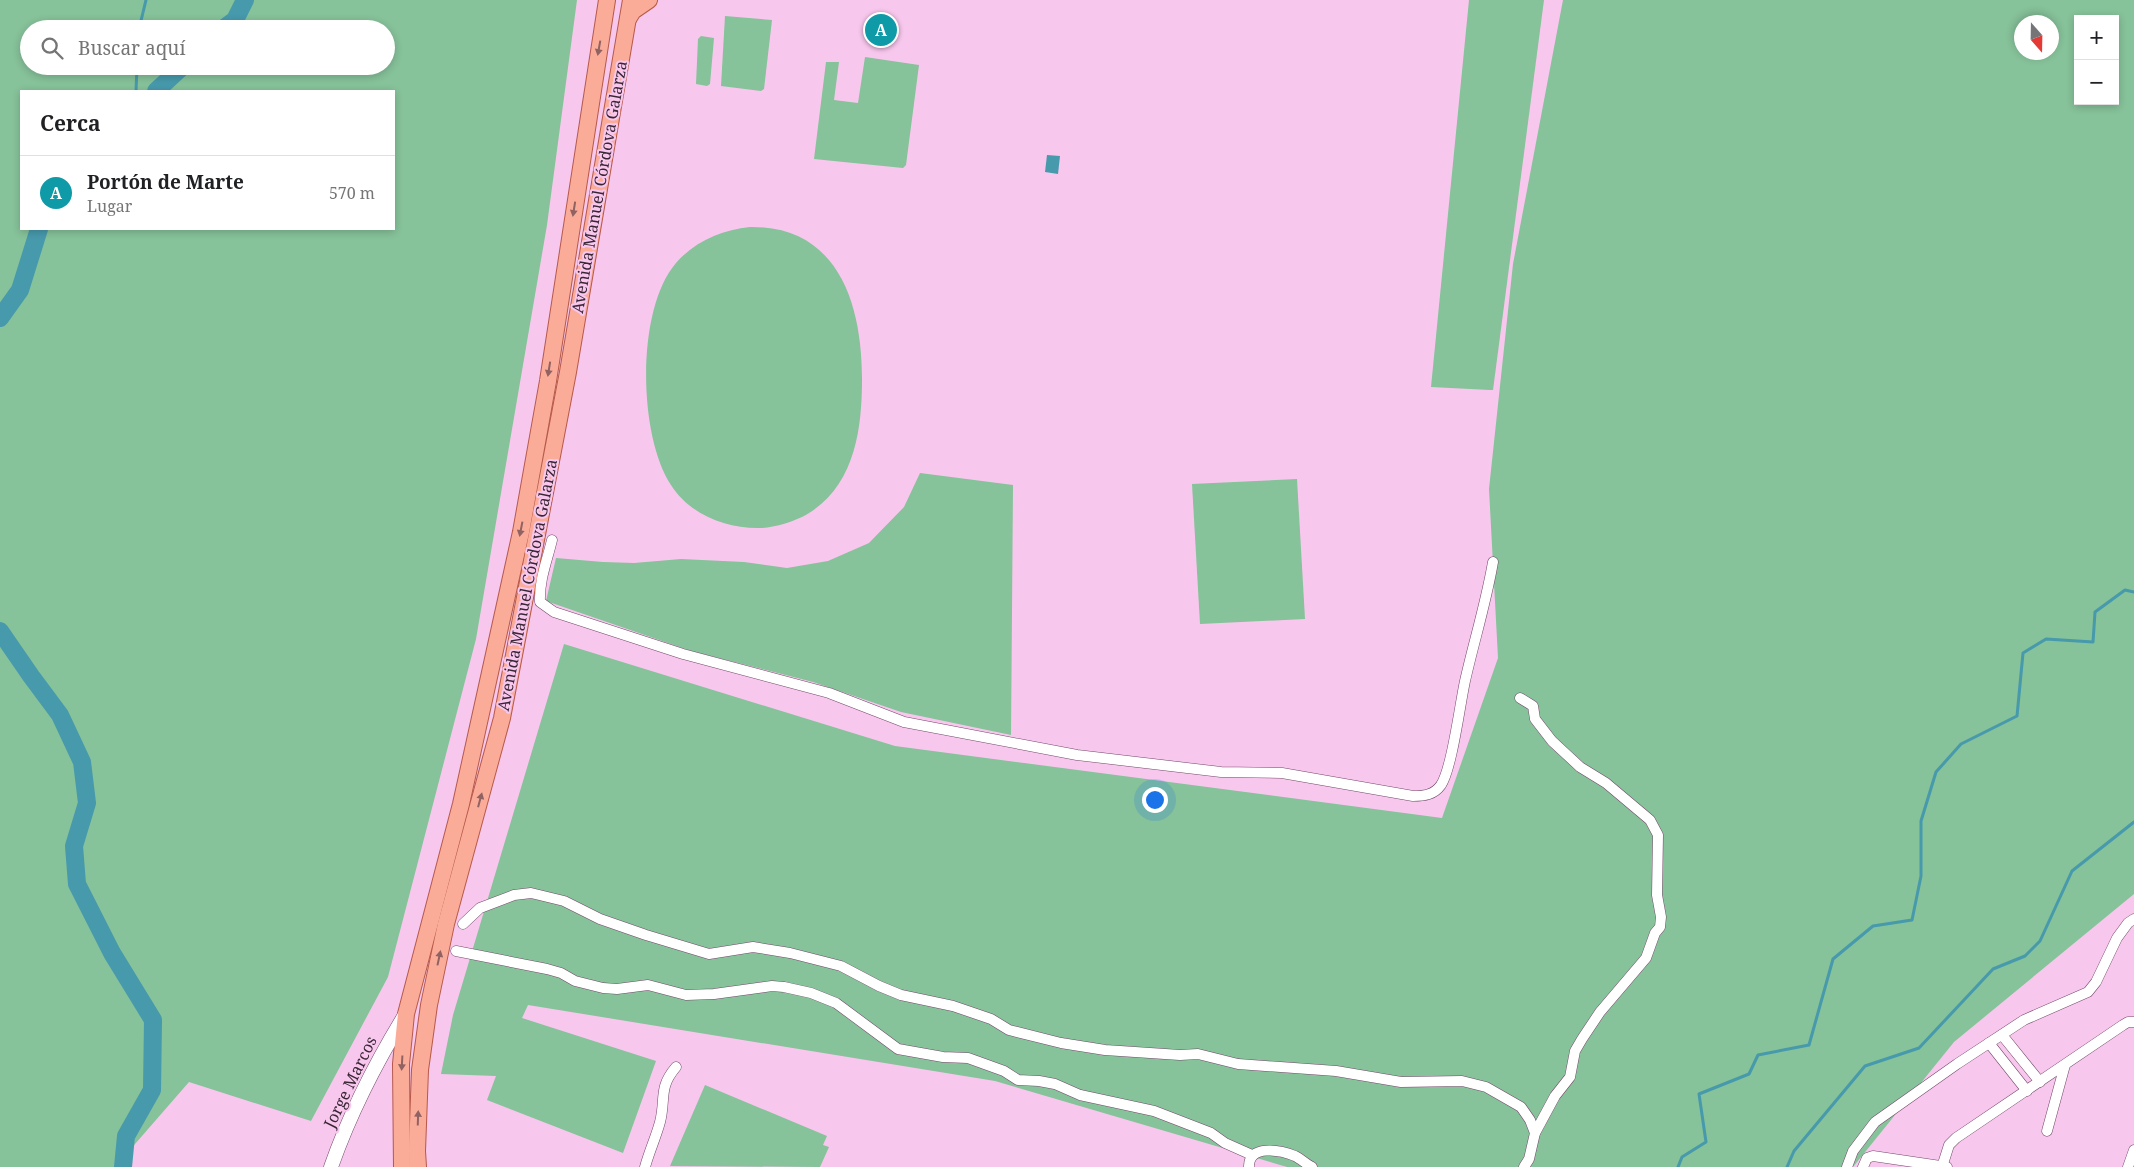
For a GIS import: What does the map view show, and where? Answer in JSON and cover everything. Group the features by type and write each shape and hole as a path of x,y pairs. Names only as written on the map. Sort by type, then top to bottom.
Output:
{"main road":[{"name":"Avenida Manuel Córdova Galarza","path":"402,1167 401,1064 406,1014 461,804 521,532 546,390 607,0"},
{"name":"Avenida Manuel Córdova Galarza","path":"418,1167 420,1070 429,1005 446,924 502,718 568,372 631,0"},
{"path":"628,19 633,11 649,0"},
{"name":"Jorge Marcos","path":"331,1167 345,1127 366,1084 379,1058 406,1014"}],"street":[{"path":"552,540 544,565 539,591 540,602 554,612 682,654 828,694 904,722 1077,756 1221,772 1282,773 1414,796 1424,796 1432,793 1441,785 1449,763 1466,679 1487,595 1492,562"},
{"path":"1520,698 1533,706 1532,712 1535,719 1552,741 1580,768 1606,783 1650,820 1655,827 1658,835 1657,895 1661,917 1660,927 1655,933 1646,958 1600,1012 1575,1051 1570,1077 1555,1096 1535,1133 1531,1153 1524,1167"},
{"path":"463,924 480,908 514,895 531,893 564,901 600,919 709,954 753,947 790,953 841,966 901,996 928,1000 970,1011 992,1019 1009,1030 1061,1043 1105,1050 1180,1055 1198,1054 1238,1064 1336,1071 1400,1082 1462,1081 1486,1087 1521,1107 1530,1120 1535,1133"},
{"path":"1847,1167 1853,1151 1875,1122 2024,1020 2088,992 2096,982 2117,938 2128,923 2134,919"},
{"path":"456,951 547,968 575,981 603,988 616,989 648,985 686,994 714,994 772,986 811,993 836,1003 898,1049 943,1057 968,1058 1004,1071 1018,1080 1038,1080 1080,1095 1154,1111 1211,1133 1225,1143 1252,1156"},
{"path":"1863,1167 1867,1158 1872,1156 1944,1167 1949,1145 1956,1138 2123,1025 2128,1022 2134,1022"},
{"path":"2002,1035 2040,1082"},
{"path":"1988,1043 2027,1091"},
{"path":"2047,1131 2065,1065"},
{"path":"645,1167 661,1121 662,1099 668,1076 676,1067"},
{"path":"1249,1167 1249,1160 1252,1156 1263,1150 1295,1156 1312,1167"},
{"path":"2128,1167 2134,1150"}],"green space":[{"path":"0,0 577,0 547,225 476,639 388,977 311,1121 189,1082 115,1167 0,1167"},
{"path":"1469,0 1544,0 1493,390 1431,387"},
{"path":"1563,0 2134,0 2134,894 1954,1042 1853,1167 1287,1167 995,1081 528,1005 522,1018 656,1061 623,1153 487,1100 496,1076 441,1074 453,1015 564,644 895,746 1442,818 1498,658 1489,489 1513,264"},
{"path":"725,16 772,20 764,89 761,91 721,86"},
{"path":"701,36 714,38 710,84 707,86 696,84 698,39"},
{"path":"865,57 919,65 906,165 903,168 814,159 826,62 839,62 834,100 858,103"},
{"path":"750,227 780,230 805,240 825,255 839,275 850,298 857,324 861,351 862,399 860,419 852,458 844,475 833,492 820,505 802,517 772,527 761,528 735,526 710,518 688,505 679,496 660,463 652,436 646,372 648,340 654,310 663,284 676,263 683,255 710,238 729,231"},
{"path":"920,473 1013,485 1011,735 901,712 813,682 691,651 546,601 556,558 634,563 681,559 744,562 787,568 828,561 869,543 904,507"},
{"path":"1297,479 1305,619 1200,624 1192,484"},
{"path":"705,1085 827,1136 823,1145 829,1147 820,1167 670,1166"}],"water":[{"path":"1047,155 1060,156 1058,174 1045,172"}],"waterway":[{"path":"141,20 146,0"},
{"path":"235,20 245,0"},
{"path":"136,90 137,75"},
{"path":"157,90 173,75"},
{"path":"0,318 20,290 39,230"},
{"path":"1678,1167 1682,1157 1706,1142 1699,1094 1749,1074 1758,1055 1809,1045 1833,959 1873,926 1912,920 1921,876 1921,821 1936,772 1961,744 2017,716 2023,653 2046,639 2093,642 2095,612 2125,590 2134,592"},
{"path":"0,631 60,715 82,762 87,803 74,846 77,884 112,953 153,1020 152,1090 126,1136 123,1167"},
{"path":"1787,1167 1794,1151 1865,1066 1919,1048 1993,969 2025,956 2040,941 2072,871 2134,822"}],"place":[{"name":"Portón de Marte","path":"881,30"}]}
